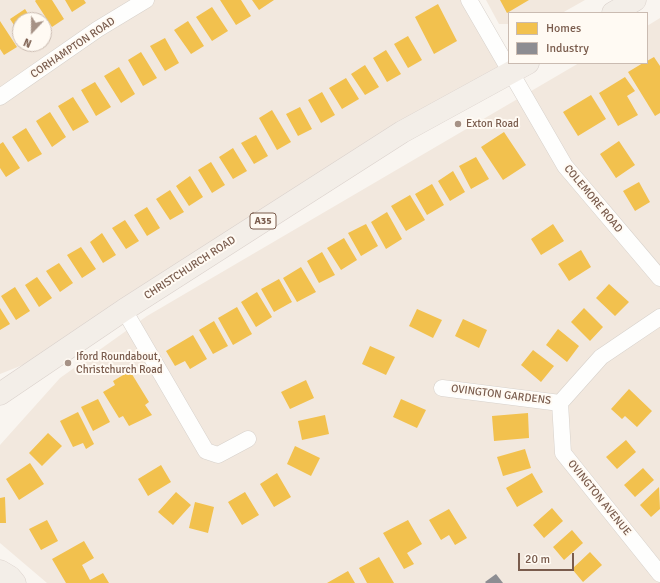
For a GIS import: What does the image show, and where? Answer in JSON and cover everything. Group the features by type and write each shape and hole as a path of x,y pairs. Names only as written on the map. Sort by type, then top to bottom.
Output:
{"main road":[{"path":"615,12 635,0"},
{"name":"CHRISTCHURCH ROAD","path":"0,394 124,310 402,132 520,68"},
{"path":"0,571 10,577 14,583"}],"street":[{"name":"CORHAMPTON ROAD","path":"0,97 98,29 146,0"},
{"path":"469,0 508,52"},
{"name":"COLEMORE ROAD","path":"520,68 565,166 660,278"},
{"path":"124,310 206,451 218,455 248,439"},
{"path":"560,403 601,357 660,317"},
{"name":"OVINGTON GARDENS","path":"442,388 560,403"},
{"name":"OVINGTON AVENUE","path":"560,403 563,453 660,574"}],"shaded area":[{"path":"0,0 147,0 0,96"},
{"path":"150,0 469,0 510,68 63,349 0,374 0,98"},
{"path":"486,0 585,0 564,12 508,12 508,24 499,24"},
{"path":"660,18 660,583 47,583 0,543 0,445 60,378 147,316 577,64 648,64 648,25"}],"building: Homes":[{"path":"52,0 64,19 52,27 52,12 42,12 35,1"},
{"path":"65,0 84,0 86,3 72,12"},
{"path":"220,0 241,0 251,16 236,25"},
{"path":"252,0 274,0 259,10"},
{"path":"500,0 529,0 508,12 507,13"},
{"path":"438,4 457,41 434,54 415,17"},
{"path":"212,7 228,31 212,41 196,17"},
{"path":"0,21 12,39 12,50 4,55 0,49"},
{"path":"188,21 204,46 191,54 174,30"},
{"path":"408,36 422,60 408,68 394,44"},
{"path":"165,38 179,63 165,71 150,46"},
{"path":"386,50 401,74 387,82 373,58"},
{"path":"141,52 157,78 143,86 128,60"},
{"path":"654,57 660,66 660,113 655,116 628,72 641,64 648,64 648,60"},
{"path":"365,65 379,87 365,95 351,74"},
{"path":"119,67 135,94 121,103 104,76"},
{"path":"625,77 635,91 627,96 638,115 618,126 599,93"},
{"path":"346,78 359,99 342,109 329,88"},
{"path":"95,82 111,107 96,116 81,90"},
{"path":"322,92 335,115 321,123 308,100"},
{"path":"591,95 606,119 578,136 563,112"},
{"path":"73,97 89,122 73,131 58,106"},
{"path":"300,107 312,129 298,136 286,114"},
{"path":"272,110 291,142 277,150 259,118"},
{"path":"50,112 66,137 52,147 36,121"},
{"path":"26,128 42,154 28,162 12,137"},
{"path":"504,132 526,165 503,180 481,147"},
{"path":"256,135 268,156 254,164 241,143"},
{"path":"619,141 635,165 616,178 600,154"},
{"path":"3,142 20,168 6,177 0,168 0,144"},
{"path":"233,148 247,171 233,179 219,157"},
{"path":"476,157 489,179 471,189 459,166"},
{"path":"211,162 225,185 212,193 198,170"},
{"path":"453,171 465,192 450,201 438,181"},
{"path":"190,176 203,197 189,206 176,186"},
{"path":"639,182 650,202 635,211 623,191"},
{"path":"432,184 444,205 427,215 415,194"},
{"path":"170,190 184,212 170,220 156,199"},
{"path":"410,195 425,220 406,231 391,206"},
{"path":"147,207 160,228 147,236 134,215"},
{"path":"387,212 402,239 386,249 371,222"},
{"path":"125,220 139,241 126,249 112,228"},
{"path":"366,224 378,246 361,256 348,233"},
{"path":"553,224 564,241 541,255 531,239"},
{"path":"102,233 116,255 103,263 90,242"},
{"path":"344,238 357,260 341,270 327,248"},
{"path":"81,247 96,269 82,278 67,255"},
{"path":"581,250 591,267 569,281 558,264"},
{"path":"322,252 335,275 319,283 307,261"},
{"path":"59,263 73,283 60,292 46,271"},
{"path":"301,267 316,292 297,302 283,278"},
{"path":"37,277 52,298 39,307 25,285"},
{"path":"279,279 292,302 274,312 261,289"},
{"path":"609,284 629,302 615,316 596,298"},
{"path":"15,287 30,311 16,320 1,296"},
{"path":"257,292 272,317 256,327 241,302"},
{"path":"237,307 252,334 233,345 218,318"},
{"path":"0,308 10,324 0,330"},
{"path":"584,308 603,327 590,341 571,322"},
{"path":"417,309 442,320 433,338 409,326"},
{"path":"463,319 487,330 479,348 455,336"},
{"path":"214,321 228,346 213,354 199,330"},
{"path":"558,329 579,346 567,362 546,345"},
{"path":"193,335 207,359 190,369 185,361 175,366 166,351"},
{"path":"370,346 395,357 386,375 362,364"},
{"path":"533,350 554,366 541,382 521,365"},
{"path":"130,371 149,402 145,405 152,415 129,426 123,416 119,418 103,392 115,385 113,381"},
{"path":"306,380 314,398 290,409 281,392"},
{"path":"629,389 652,411 637,427 625,416 622,419 611,409"},
{"path":"98,399 110,422 93,431 81,407"},
{"path":"401,399 426,410 417,428 393,417"},
{"path":"78,412 94,444 86,449 83,443 73,447 60,421"},
{"path":"528,413 529,438 494,441 492,416"},
{"path":"325,415 329,434 302,440 298,421"},
{"path":"48,433 62,446 42,466 29,453"},
{"path":"626,440 636,452 617,469 606,457"},
{"path":"295,446 320,458 311,476 287,464"},
{"path":"525,449 531,468 503,476 497,457"},
{"path":"30,463 44,484 19,500 6,479"},
{"path":"161,465 171,482 148,496 138,479"},
{"path":"643,468 654,480 635,497 624,485"},
{"path":"277,473 291,497 274,507 260,484"},
{"path":"532,473 543,492 517,507 506,488"},
{"path":"659,487 660,509 651,517 640,505"},
{"path":"176,492 191,505 173,525 158,512"},
{"path":"245,492 259,515 242,525 228,502"},
{"path":"5,497 6,523 0,523 0,498"},
{"path":"195,502 214,507 208,533 189,528"},
{"path":"552,508 563,521 544,538 533,525"},
{"path":"449,509 467,538 455,545 449,535 441,540 429,520"},
{"path":"47,520 58,541 41,550 29,529"},
{"path":"408,520 422,544 407,553 414,564 404,569 383,533"},
{"path":"572,530 583,543 564,560 553,547"},
{"path":"84,541 94,558 82,565 90,580 103,573 109,583 66,583 52,559"},
{"path":"590,552 602,565 583,582 572,569"},
{"path":"379,557 394,583 367,583 359,568"},
{"path":"348,571 355,583 327,583"}],"building: Industry":[{"path":"496,574 503,583 485,582"}],"place":[{"name":"Exton Road","path":"458,124"},
{"name":"Iford Roundabout, Christchurch Road","path":"68,363"}]}
